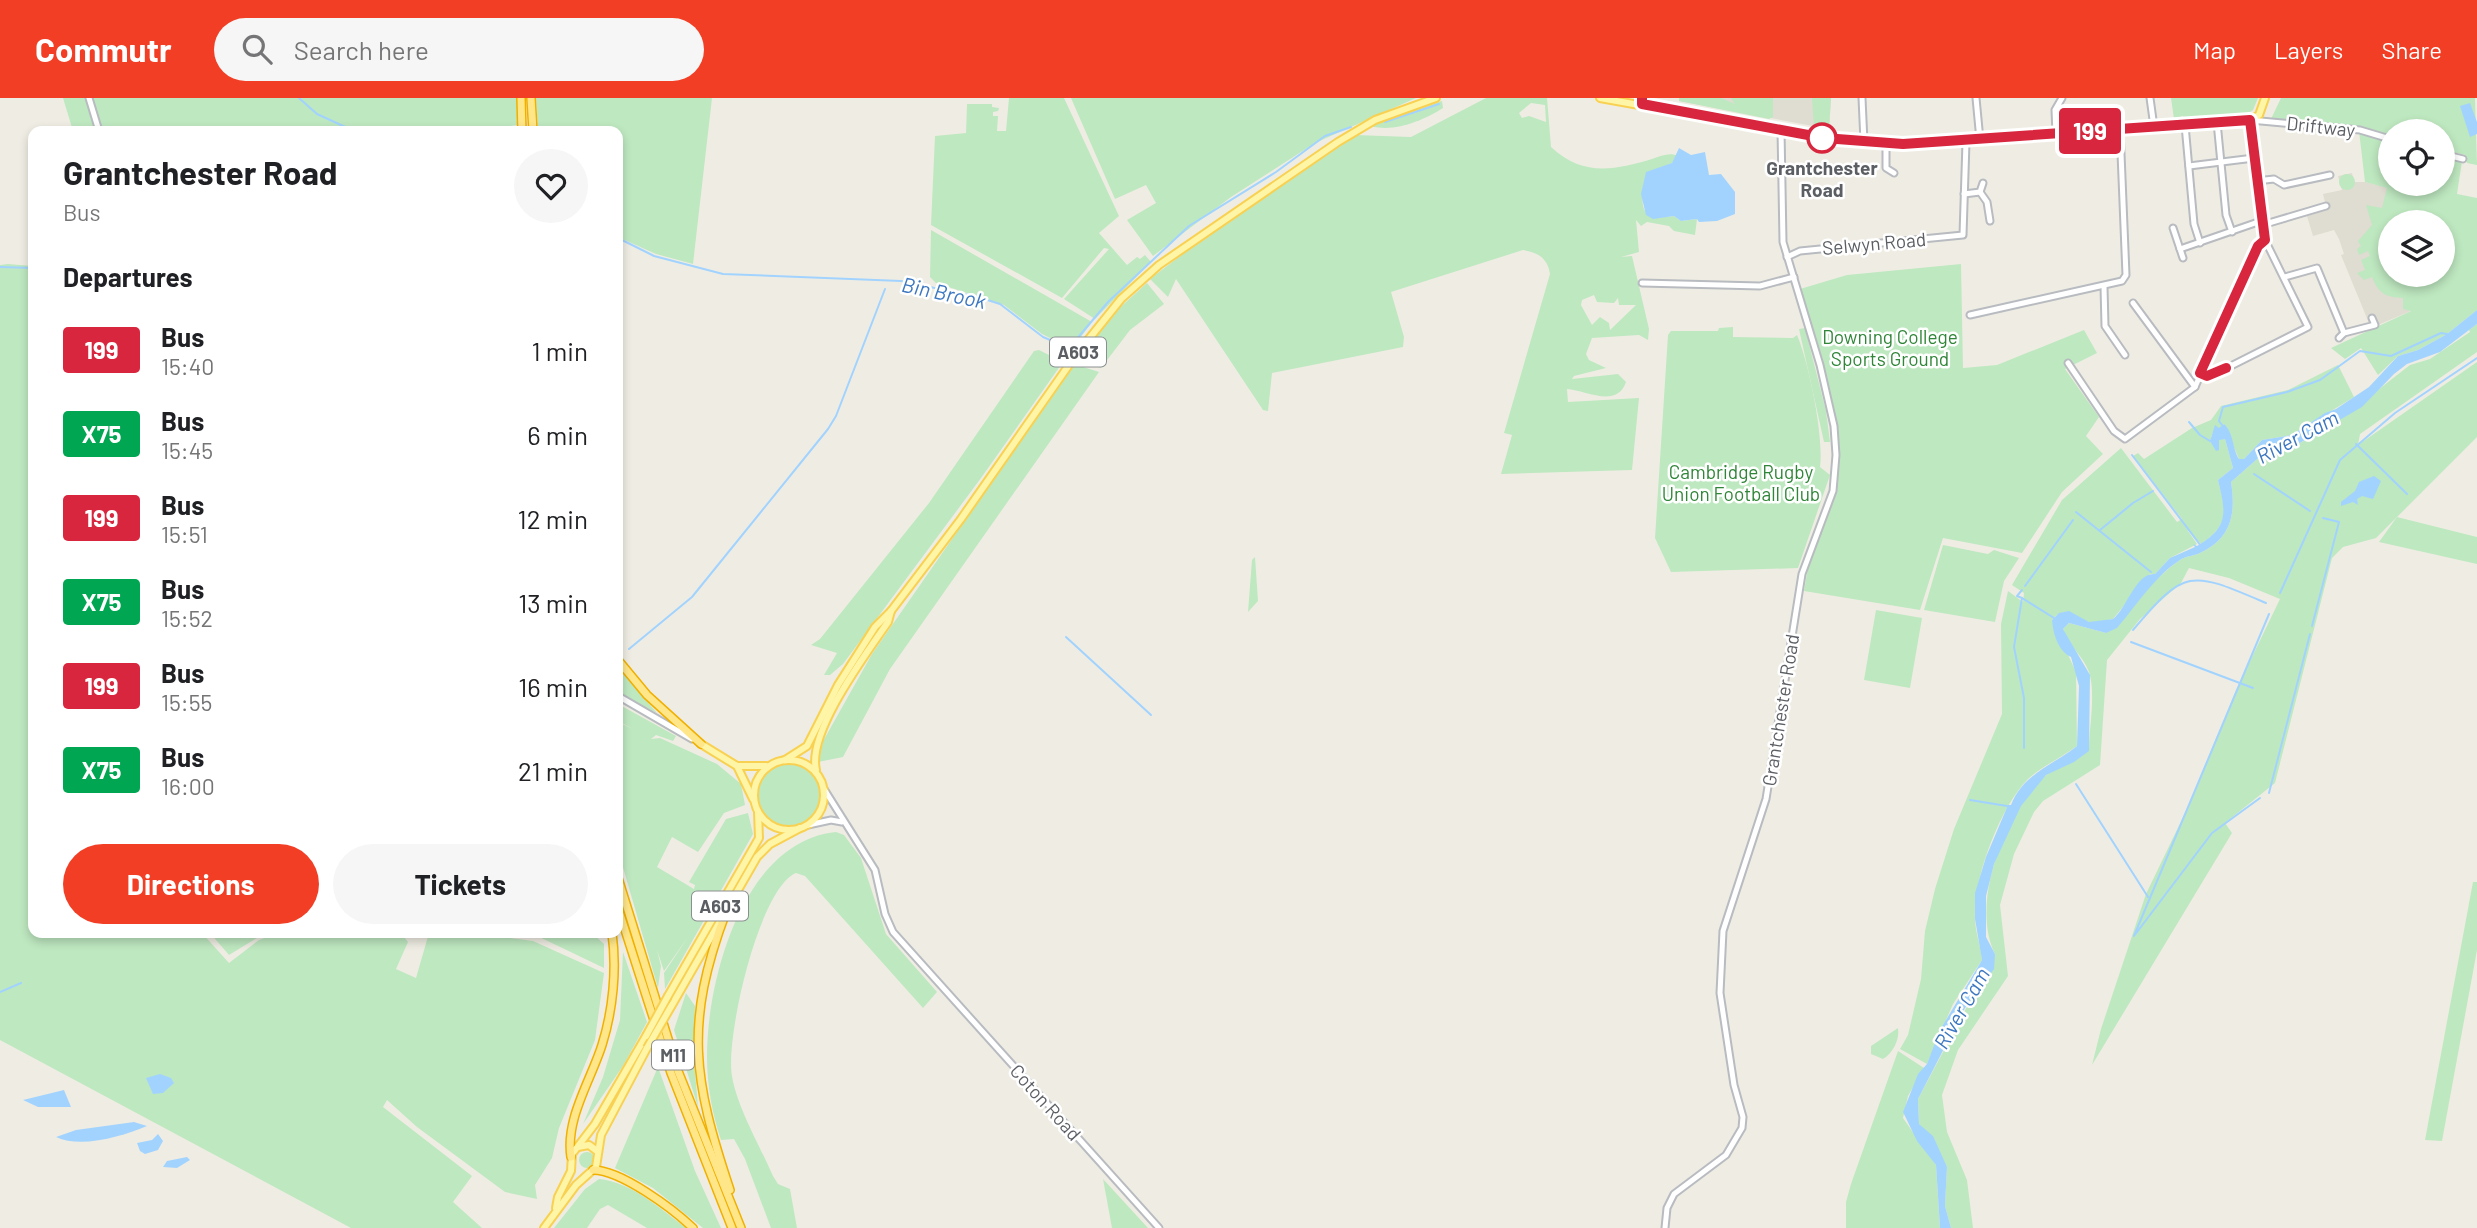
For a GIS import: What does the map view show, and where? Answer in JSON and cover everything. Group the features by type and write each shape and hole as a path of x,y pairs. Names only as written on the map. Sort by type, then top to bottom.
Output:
{"highway":[{"path":"521,98 522,126"},
{"path":"531,98 533,126"},
{"path":"623,666 647,695 701,744"},
{"name":"M11","path":"623,894 678,1071 742,1228"},
{"path":"726,912 702,987 696,1054 706,1117 742,1228"},
{"name":"M11","path":"623,924 671,1073 732,1228"},
{"path":"572,1160 570,1131 602,1045 611,1007 612,938"},
{"path":"592,1170 607,1172 638,1189 693,1228"}],"main road":[{"name":"A603","path":"785,760 807,746 852,662 882,617 891,611 996,472 1076,355 1121,299 1159,265 1338,142 1375,120 1436,98"},
{"path":"1600,98 1642,101 1886,144 1966,142 2250,120 2259,115 2265,98"},
{"name":"A603","path":"817,773 814,756 816,745 843,691 888,622 891,611"},
{"path":"701,744 737,766 758,769 785,760 803,762 817,773 824,789 821,808 808,825 800,828 776,828 758,812 737,766"},
{"path":"754,800 757,779 770,765"},
{"name":"A603","path":"578,1147 595,1124 646,1037 759,838 758,812"},
{"name":"A603","path":"597,1151 601,1135 647,1048 761,852 800,828"},
{"path":"544,1228 556,1208 599,1162 597,1151 589,1145 578,1147 556,1208"},
{"path":"572,1160 579,1171 592,1170"}],"street":[{"path":"89,98 97,126"},
{"path":"1863,98 1864,142"},
{"path":"1976,98 1980,141"},
{"path":"2056,134 2055,111 2062,98"},
{"path":"2150,98 2154,127"},
{"path":"2200,373 2213,374 2308,327 2265,240 2250,120"},
{"name":"Driftway","path":"2250,120 2360,130 2378,135"},
{"path":"2217,122 2226,215 2232,232"},
{"path":"2185,125 2194,224 2200,243"},
{"name":"Grantchester Road","path":"1665,1228 1669,1201 1726,1155 1742,1128 1743,1117 1734,1085 1720,993 1723,931 1766,799 1802,574 1833,491 1836,455 1833,426 1787,257 1780,215 1778,127"},
{"path":"1970,315 2122,281 2126,275 2120,129"},
{"path":"1966,142 1964,194 1980,192"},
{"path":"1886,144 1886,169 1894,173"},
{"path":"2455,157 2463,159"},
{"path":"2189,166 2254,158"},
{"path":"2256,181 2274,179 2284,185 2330,175"},
{"path":"1980,192 1983,183"},
{"path":"1980,192 1987,202 1990,220"},
{"name":"Selwyn Road","path":"1787,257 1800,251 1963,235 1964,194"},
{"path":"2180,249 2326,206"},
{"path":"2173,228 2183,258"},
{"path":"2068,363 2114,431 2125,439 2195,387 2258,246 2265,240"},
{"path":"2285,277 2317,268 2344,333"},
{"path":"1642,283 1760,286 1794,277"},
{"path":"2104,286 2105,326 2125,355"},
{"path":"2133,303 2195,387"},
{"path":"2339,338 2344,333 2375,325 2372,318"},
{"path":"623,699 701,744"},
{"name":"Coton Road","path":"824,789 875,870 885,914 893,932 1159,1228"},
{"path":"808,825 831,820 845,823"}],"shaded area":[{"path":"1679,98 1831,98 1829,129 1679,101"},
{"path":"2352,173 2354,182 2378,185 2378,196 2419,196 2431,199 2411,210 2378,210 2378,287 2398,287 2413,310 2371,328 2341,255 2344,254 2334,230 2313,236 2307,216 2327,210 2323,194 2342,190 2338,176"}],"green space":[{"path":"63,98 85,98 93,126 71,126"},
{"path":"89,98 517,98 518,125 510,126 97,126"},
{"path":"536,98 712,98 693,264 656,254 623,239 623,126 538,126"},
{"path":"1009,98 1064,98 1119,216 1099,233 1127,265 1137,257 1140,259 1145,255 1151,262 1095,319 1064,299 1109,249 1104,248 1062,298 931,225 935,136 966,133 967,104 992,104 992,107 999,108 993,112 993,116 998,116 997,131 1006,131"},
{"path":"1071,98 1416,98 1315,143 1231,197 1153,256 1127,220 1156,203 1146,185 1115,199"},
{"path":"1486,98 1547,98 1551,147 1575,163 1587,167 1612,168 1665,155 1678,156 1672,163 1647,175 1643,194 1644,209 1653,216 1674,216 1681,221 1697,219 1695,235 1647,222 1641,226 1636,220 1639,252 1621,257 1632,256 1649,329 1648,340 1639,335 1592,338 1586,354 1589,360 1606,368 1574,376 1572,379 1618,374 1626,382 1616,395 1608,396 1567,389 1568,402 1639,398 1632,470 1501,474 1512,435 1504,433 1550,274 1545,260 1533,252 1523,250 1391,292 1404,337 1403,347 1272,373 1268,411 1263,410 1176,279 1168,297 1150,279 1201,240 1342,142 1355,135 1411,137","holes":["1531,103 1545,105 1546,122 1529,116 1522,118 1519,113","1594,295 1597,302 1614,303 1618,298 1619,305 1636,305 1610,330 1609,323 1600,317 1592,325 1581,305 1582,300"]},
{"path":"1679,98 1721,98 1735,104 1731,98 1773,98 1773,117 1769,119 1679,101"},
{"path":"1812,98 1831,98 1829,129 1814,126"},
{"path":"2171,98 2258,98 2253,110 2245,115 2184,120 2183,116 2174,119"},
{"path":"2281,98 2475,98 2477,165 2467,163 2465,155 2455,153 2455,119 2378,119 2378,133 2356,128 2271,119"},
{"path":"1442,101 1443,108 1418,121 1399,127 1371,126"},
{"path":"2359,131 2378,137 2378,186 2365,182"},
{"path":"2455,159 2462,161 2457,194 2477,198 2477,310 2447,334 2418,350 2398,356 2378,375 2361,348 2345,359 2331,348 2411,311 2403,309 2403,298 2383,294 2377,287 2372,277 2364,280 2357,273 2365,270 2361,260 2370,256 2368,251 2359,255 2357,249 2361,246 2358,241 2372,225 2366,205 2382,208 2385,196 2455,196"},
{"path":"2347,174 2353,176 2353,188 2347,190 2341,188 2339,182 2341,176"},
{"path":"931,230 1092,322 1072,349 1042,334 1004,305 936,283 930,277"},
{"name":"Downing College Sports Ground","path":"1961,264 1963,368 1997,365 2084,330 2097,353 2065,369 2099,417 2086,436 2103,454 2062,492 2022,553 1943,538 1920,610 1804,591 1810,556 1827,518 1836,486 1837,437 1800,289 1847,275"},
{"path":"0,265 28,266 28,938 206,938 229,963 264,938 405,938 408,942 396,969 416,978 428,938 509,938 533,941 604,973 595,1040 559,1128 552,1158 535,1185 537,1199 505,1192 417,1127 387,1100 383,1107 472,1176 453,1202 482,1228 351,1228 0,1040"},
{"path":"1147,283 1164,304 1130,330 1101,368 1077,361 1115,312"},
{"path":"2477,324 2477,352 2360,434 2358,445 2477,362 2477,437 2376,538 2343,547 2332,558 2275,783 2225,823 2232,833 2092,1065 2101,1029 2146,894 2186,811 2236,690 2280,599 2229,578 2189,568 2181,583 2140,619 2107,660 2100,765 2043,801 2034,812 2014,854 2000,905 2008,976 1958,1050 1942,1095 1947,1132 1967,1180 1973,1228 1951,1228 1945,1206 1947,1167 1919,1124 1918,1099 1995,954 1988,934 1986,911 1995,861 2004,837 2029,794 2043,778 2089,750 2091,681 2086,666 2063,629 2069,623 2106,633 2171,567 2182,559 2211,547 2219,540 2232,514 2231,482 2264,453 2291,448 2334,424 2410,365 2430,359 2470,332"},
{"name":"Cambridge Rugby Union Football Club","path":"1733,327 1733,337 1793,338 1797,335 1814,400 1820,438 1820,467 1830,475 1798,568 1671,572 1655,538 1668,335 1671,331 1718,331 1719,328"},
{"path":"1805,328 1826,411 1830,442 1824,442 1799,329"},
{"path":"1039,350 1063,362 843,664 830,675 824,675 837,653 811,645 820,639 929,503 1034,351"},
{"path":"1074,364 1099,372 890,669 843,757 818,762 822,743 872,654"},
{"path":"2338,365 2354,397 2292,435 2262,440 2244,459 2239,459 2224,424 2219,429 2216,426 2211,437 2225,439 2233,468 2218,480 2224,509 2221,523 2210,537 2201,544 2186,528 2197,544 2170,558 2155,574 2150,574 2113,619 2089,622 2066,612 2052,620 2076,672 2077,746 2028,779 1998,825 1978,884 1975,923 1982,960 1953,1004 1927,1064 1900,1049 1908,1035 1921,979 1925,931 1935,889 1954,829 2002,714 2001,624 2008,591 2023,602 2024,593 2012,585 2062,500 2121,448 2177,522 2182,519 2133,456 2138,453 2144,459 2192,428 2211,420 2221,406 2288,390"},
{"path":"2397,517 2477,537 2477,564 2379,542"},
{"path":"1943,545 1988,554 1994,550 2019,558 2004,581 1995,622 1924,610"},
{"path":"1255,557 1258,601 1248,612 1252,560"},
{"path":"1876,610 1922,618 1910,688 1864,680"},
{"path":"623,674 657,713 623,696"},
{"path":"623,707 676,736 673,741 656,735 651,739 660,738 717,764 741,784 745,805 724,813 698,852 672,837 657,867 694,889 695,885 689,882 726,819 748,813 753,834 665,989 664,973 688,937 664,971 657,950 661,966 658,988 623,867 623,724 633,729 623,724"},
{"path":"789,764 811,773 820,795 811,817 789,826 767,817 758,795 767,773"},
{"path":"836,832 844,835 861,858 886,934 937,992 923,1008 805,876 796,873 782,884 769,906 748,966 739,999 731,1057 735,1088 750,1126 778,1184 790,1189 797,1228 771,1228 745,1159 734,1139 721,1140 715,1120 707,1056 714,989 737,918 755,886 777,860 804,841"},
{"path":"2473,882 2477,882 2477,950 2442,1141 2425,1140"},
{"path":"214,938 257,938 229,955"},
{"path":"541,938 597,938 604,944 604,968"},
{"path":"623,952 647,1022 623,1066 583,1124 603,1077 620,1020"},
{"path":"686,993 695,1006 694,1060 698,1107 674,1030"},
{"path":"1898,1028 1897,1041 1887,1056 1883,1059 1871,1054 1871,1046"},
{"path":"1898,1051 1924,1068 1908,1096 1903,1118 1936,1165 1940,1228 1846,1228 1846,1202 1851,1184"},
{"path":"658,1067 695,1171 721,1228 703,1228 653,1188 615,1168"},
{"path":"584,1152 590,1152 595,1160 593,1166 584,1168 579,1163 579,1157"},
{"path":"599,1179 623,1185 634,1191 686,1228 647,1228 608,1205 600,1209 587,1228 554,1228 585,1189"},
{"path":"1103,1179 1148,1228 1112,1228"}],"water":[{"path":"2470,103 2477,122 2477,134 2470,137 2460,106"},
{"path":"1679,148 1691,155 1705,152 1709,175 1721,174 1735,192 1735,214 1717,221 1699,222 1697,219 1681,221 1674,216 1653,219 1646,215 1641,194 1646,172 1672,163"},
{"name":"River Cam","path":"2477,310 2477,324 2440,352 2407,364 2362,407 2291,448 2264,453 2231,482 2232,514 2219,540 2211,547 2182,559 2171,567 2154,583 2117,628 2106,633 2069,623 2063,629 2090,675 2089,751 2074,762 2046,775 2021,806 1994,864 1986,896 1986,937 1995,954 1994,969 1965,1008 1918,1099 1919,1124 1933,1136 1947,1167 1945,1206 1951,1228 1940,1228 1936,1165 1917,1141 1903,1112 1918,1074 1927,1064 1940,1030 1982,960 1975,919 1975,893 1986,857 2008,805 2011,805 2023,785 2039,771 2077,746 2079,686 2071,657 2060,646 2052,620 2059,613 2069,611 2089,622 2113,619 2142,579 2155,574 2170,558 2195,547 2193,544 2197,546 2215,532 2220,525 2223,510 2218,480 2233,468 2225,439 2219,440 2219,450 2216,451 2210,441 2215,425 2219,428 2224,424 2239,459 2244,459 2262,440 2292,435 2325,413 2336,409 2369,387 2398,356 2418,350 2447,334"},
{"path":"2374,476 2381,481 2373,499 2362,496 2357,499 2358,505 2353,502 2341,506 2341,502 2355,491 2359,482"},
{"path":"160,1074 171,1078 174,1083 163,1093 153,1094 146,1078"},
{"path":"64,1090 71,1107 38,1107 23,1100"},
{"path":"134,1122 147,1126 126,1134 89,1141 77,1142 56,1137 76,1130"},
{"path":"158,1134 163,1141 158,1150 145,1154 140,1151 137,1143 152,1140"},
{"path":"187,1157 190,1160 177,1168 163,1167 167,1161"}],"waterway":[{"name":"Bin Brook","path":"299,98 317,114 343,126"},
{"name":"Bin Brook","path":"1385,122 1439,104"},
{"name":"Bin Brook","path":"623,240 654,256 723,274 901,281 978,297 1000,304 1043,337 1069,348 1108,302 1189,226 1276,172 1325,136 1351,127"},
{"path":"0,267 28,268"},
{"path":"629,649 692,597 828,429 836,416 885,289"},
{"path":"2222,425 2219,421 2223,407 2287,392 2320,380 2360,351 2391,356 2441,333 2447,334"},
{"path":"2280,593 2340,460 2395,413 2477,358"},
{"path":"2189,422 2200,435 2210,441"},
{"path":"2356,444 2407,494"},
{"path":"2132,455 2201,546"},
{"name":"River Cam","path":"2254,474 2310,511"},
{"path":"2100,530 2133,503 2153,491"},
{"path":"2076,512 2151,572"},
{"path":"2312,626 2339,522 2323,518"},
{"path":"2025,586 2073,520"},
{"path":"2133,630 2166,595 2179,585 2191,581 2221,585 2266,603"},
{"path":"2022,590 2017,596 2022,598"},
{"path":"2024,748 2024,698 2014,647 2022,598 2054,618"},
{"path":"2260,798 2212,833 2134,936 2269,614"},
{"path":"2269,793 2310,634"},
{"path":"1066,637 1151,715"},
{"path":"2131,642 2253,688"},
{"path":"2076,784 2148,897"},
{"path":"1970,800 2007,806"},
{"path":"0,992 21,983"}],"bus line":[{"name":"199","path":"1642,98 1642,104 1824,138 1886,144 1943,143 2250,120 2265,240 2258,246 2200,373 2207,376 2226,368"}],"place":[{"name":"Grantchester Road","path":"1822,138"}]}
